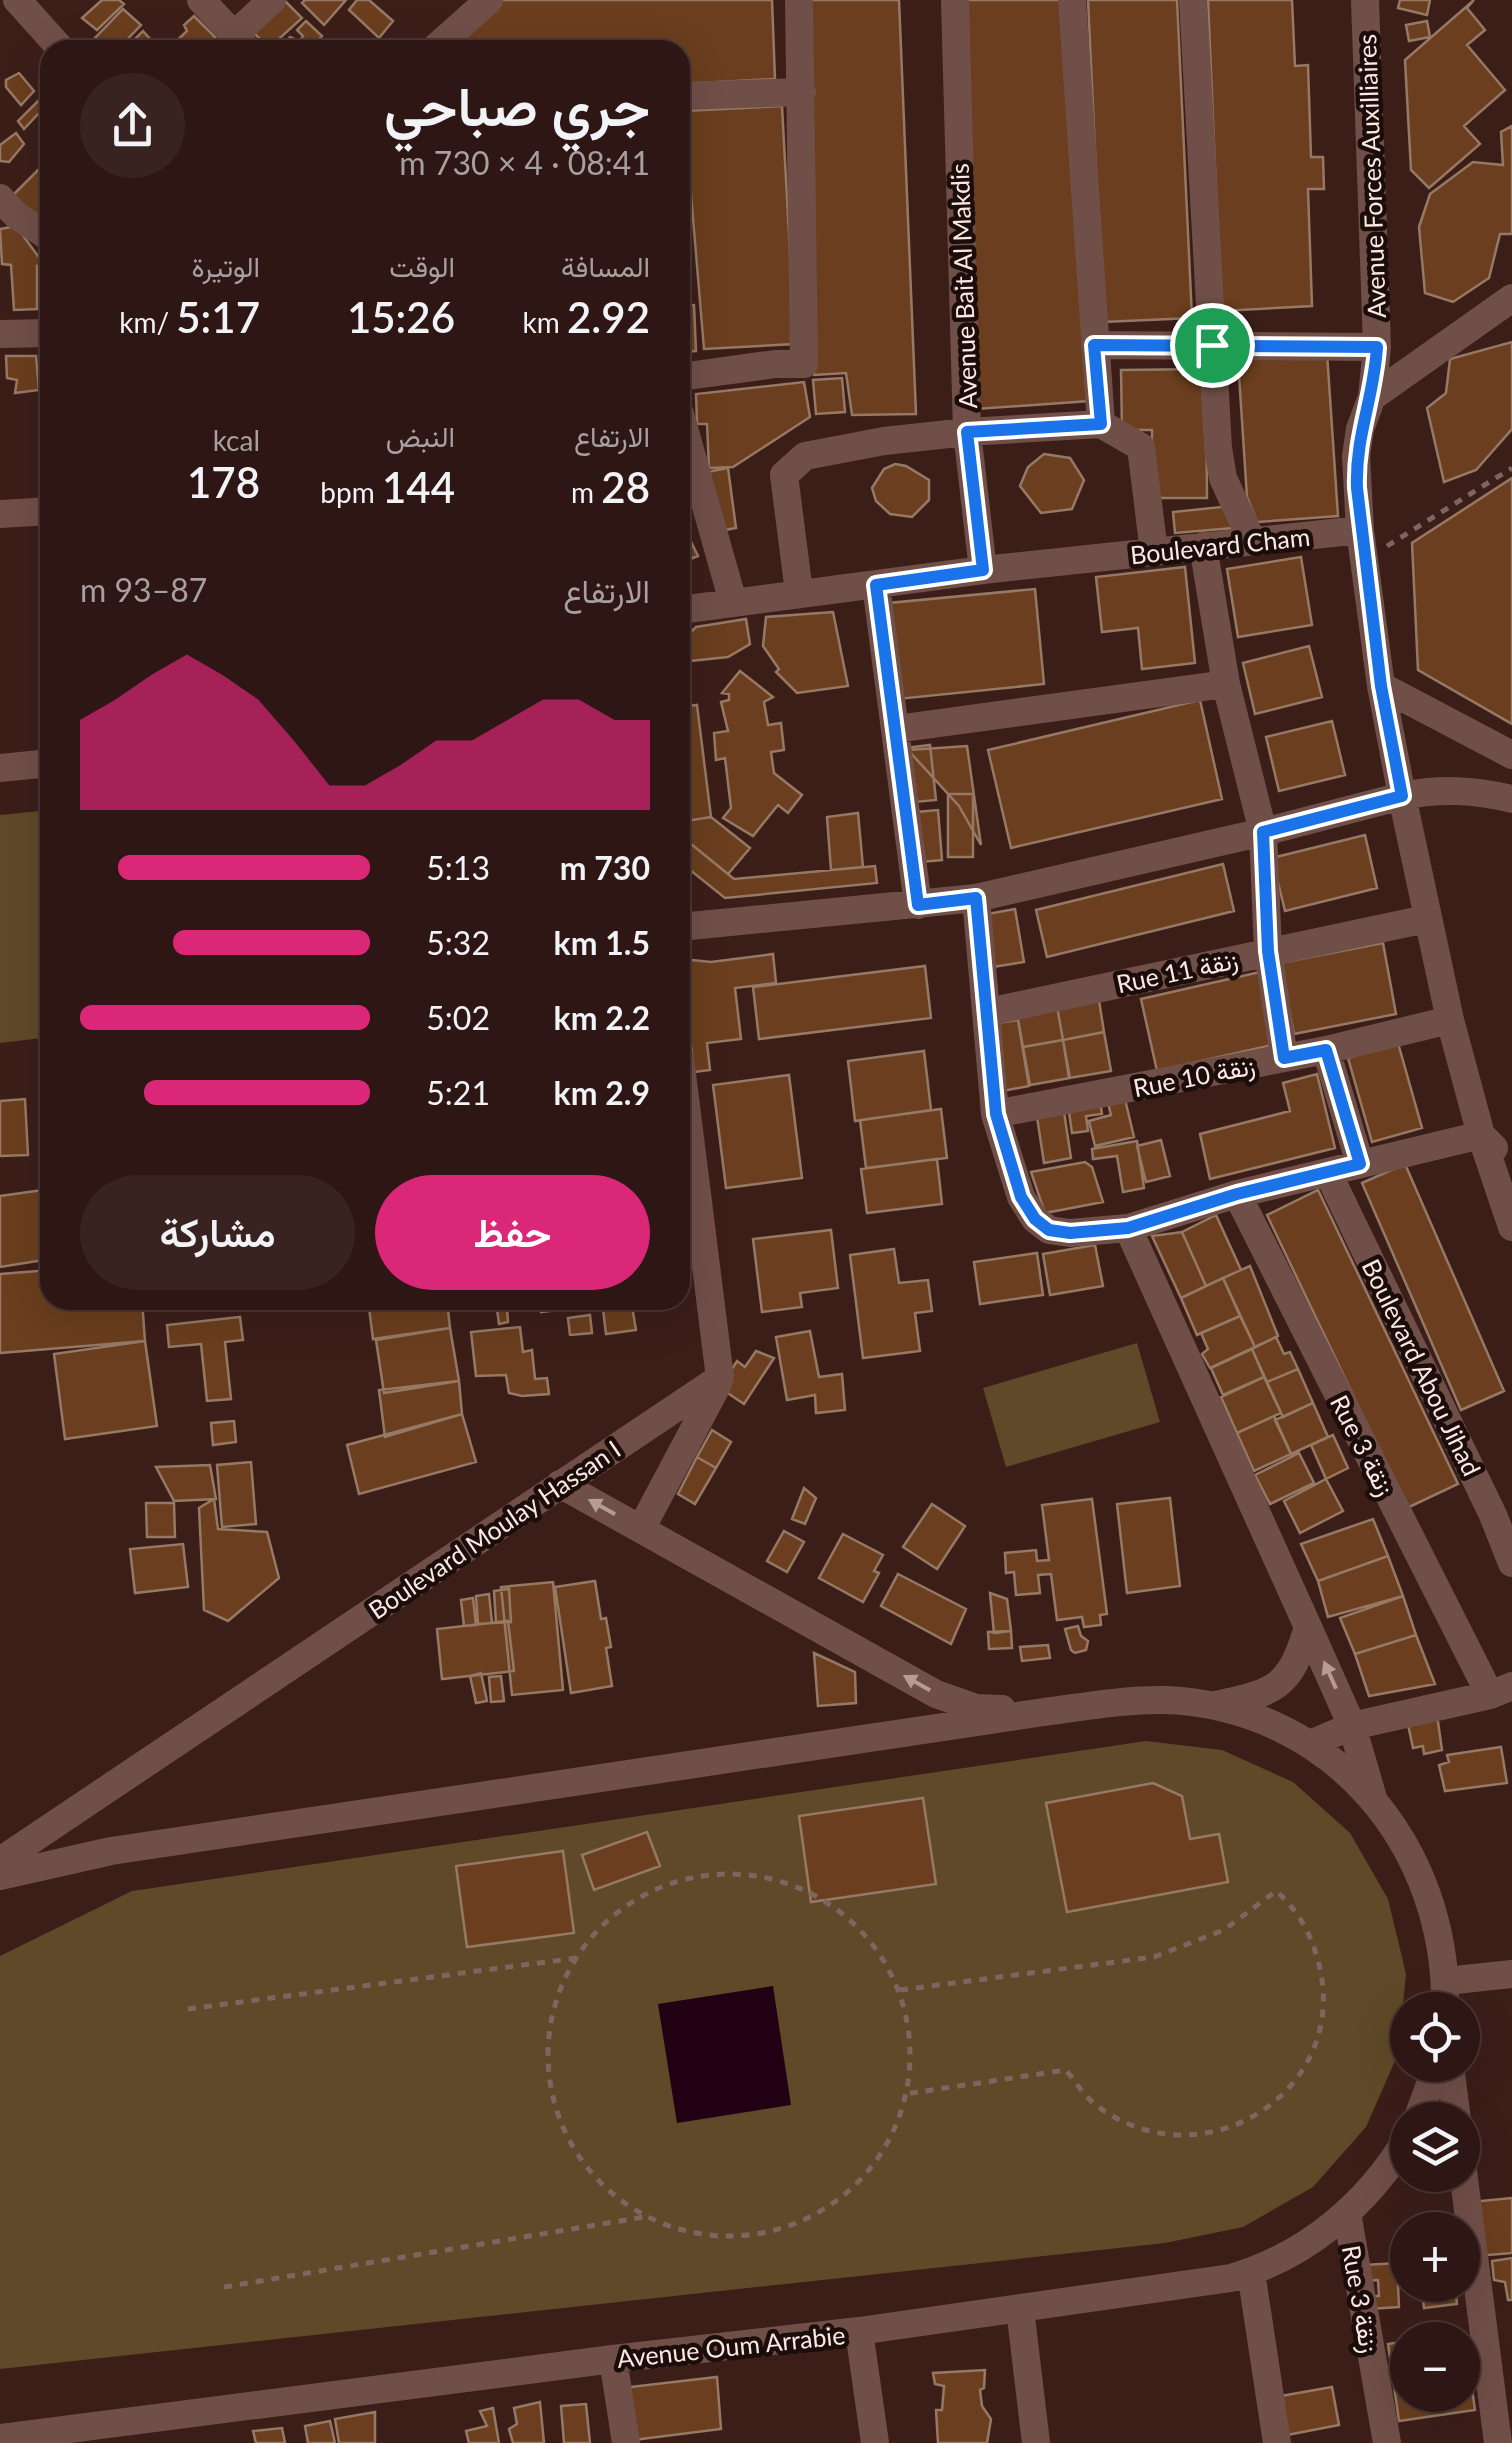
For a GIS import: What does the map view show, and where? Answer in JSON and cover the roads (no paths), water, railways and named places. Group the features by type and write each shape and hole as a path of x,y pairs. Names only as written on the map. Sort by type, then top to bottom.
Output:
{"street":[{"path":"17,0 53,40"},
{"path":"201,0 237,40"},
{"path":"242,40 272,0"},
{"path":"444,40 489,0"},
{"path":"690,376 804,364 799,0"},
{"name":"Avenue Bait Al Makdis","path":"956,0 967,432 983,570"},
{"path":"1072,0 1101,424"},
{"path":"1193,0 1218,448 1224,478 1252,541"},
{"name":"Avenue Forces Auxilliaires","path":"1360,530 1356,456 1372,397 1377,347 1364,0"},
{"path":"690,96 802,92"},
{"path":"5,209 40,232"},
{"path":"1372,397 1508,305"},
{"path":"0,334 40,333"},
{"path":"1094,345 1377,347"},
{"path":"799,592 784,475 805,456 884,441 1101,424 1141,447 1154,552"},
{"path":"690,449 733,602"},
{"path":"0,514 40,511"},
{"path":"1360,530 1381,686 1426,919 1481,1135 1512,1227"},
{"name":"Boulevard Cham","path":"690,608 983,570 1360,530"},
{"path":"1203,546 1226,684 1263,832 1268,951 1284,1058"},
{"path":"876,585 918,905"},
{"path":"896,729 1226,684"},
{"path":"1381,686 1512,755"},
{"path":"0,768 40,764"},
{"path":"690,926 976,898 1433,789 1512,799"},
{"path":"976,898 996,1114 1021,1197 1035,1219 1049,1230 1070,1233 1128,1228 1237,1194 1481,1135"},
{"name":"Rue 11 زنقة","path":"988,1012 1426,919"},
{"name":"Rue 10 زنقة","path":"996,1114 1326,1050 1450,1020"},
{"path":"1326,1050 1360,1164"},
{"path":"1481,1135 1512,1167"},
{"path":"642,1528 720,1378 690,1138"},
{"name":"Boulevard Abou Jihad","path":"1328,1173 1503,1510 1512,1563"},
{"name":"Rue 3 زنقة","path":"1237,1194 1501,1690"},
{"path":"1128,1228 1352,1726 1374,1800"},
{"name":"Boulevard Moulay Hassan I","path":"0,1861 720,1378"},
{"path":"560,1484 936,1694 976,1708 1044,1712"},
{"path":"1213,1706 1258,1696 1282,1683 1298,1662 1308,1627"},
{"path":"1310,1744 1352,1726 1501,1690"},
{"path":"0,1876 112,1850 1044,1712 1150,1701 1213,1706 1258,1719 1310,1744 1374,1800 1402,1838 1423,1880 1438,1925 1446,1992"},
{"path":"1446,1976 1512,1974"},
{"name":"Avenue Oum Arrabie","path":"0,2438 132,2431 614,2359 1183,2287 1251,2272 1322,2234 1390,2165"},
{"path":"1466,2192 1496,2441"},
{"name":"Rue 3 زنقة","path":"1346,2213 1387,2443"},
{"path":"1251,2272 1277,2443"},
{"path":"1020,2310 1036,2443"},
{"path":"1483,2326 1512,2322"},
{"path":"859,2331 875,2443"},
{"path":"614,2359 626,2443"}]}
